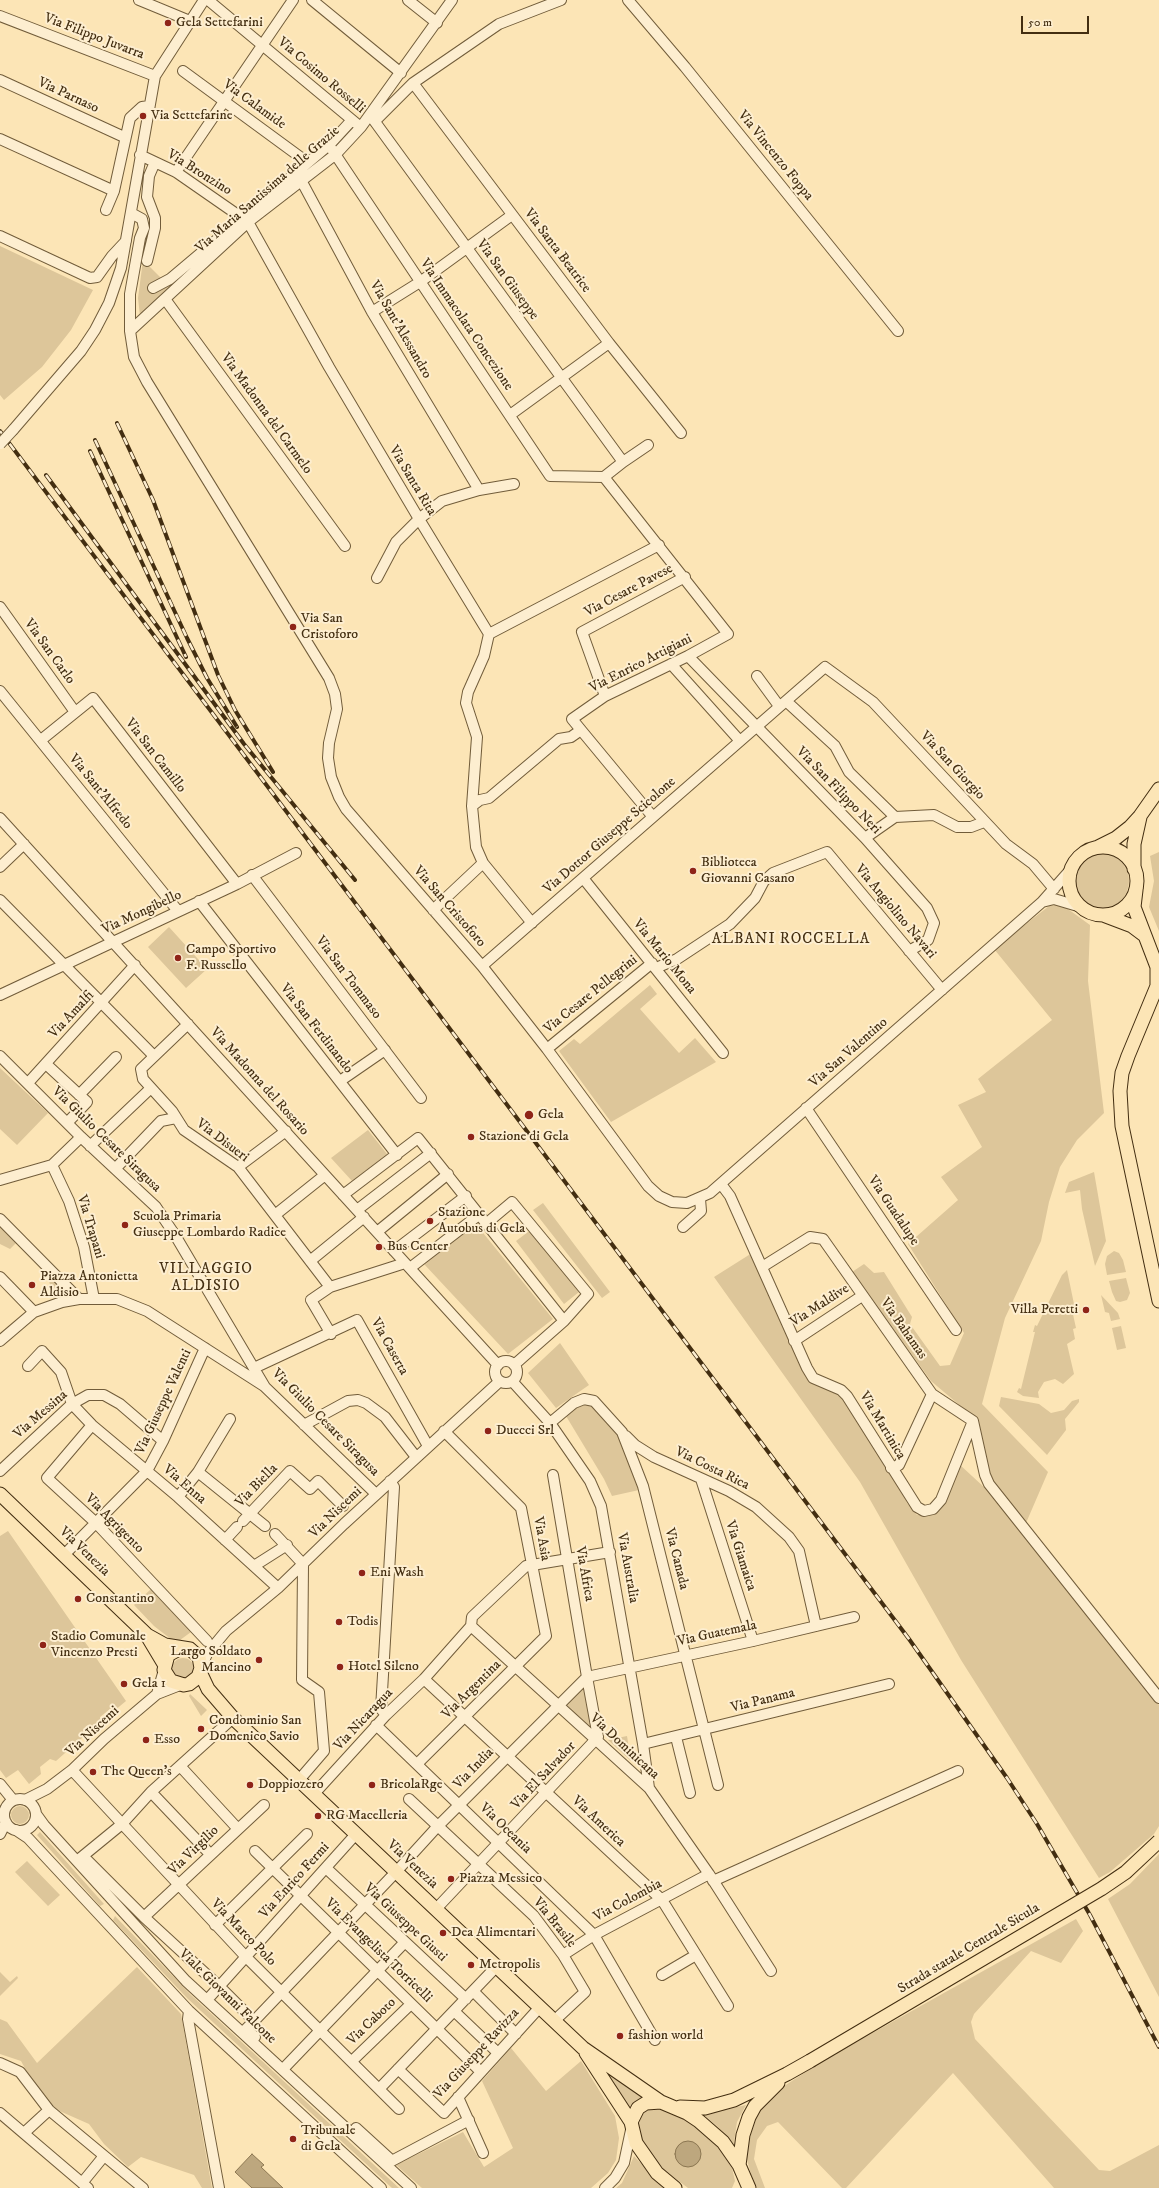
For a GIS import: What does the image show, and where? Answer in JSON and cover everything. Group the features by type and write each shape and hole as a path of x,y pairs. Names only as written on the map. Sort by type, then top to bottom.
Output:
{"main road":[{"path":"1144,935 1132,926 1104,915 1095,914 1081,907 1074,899 1070,889 1069,878 1077,859 1094,848 1116,838 1140,816 1159,789"},
{"path":"1140,816 1135,838 1134,869 1136,890 1134,907 1144,935 1152,949 1157,967 1157,986 1128,1056 1122,1073 1120,1090 1122,1126 1159,1301"},
{"path":"1094,848 1114,849 1122,854 1134,869"},
{"path":"1104,915 1114,913 1124,908 1131,900 1136,890"},
{"name":"Via Venezia","path":"0,1494 146,1634"},
{"path":"146,1634 165,1644 190,1649 199,1657 201,1670 208,1689 219,1704"},
{"path":"146,1634 171,1681 219,1704"},
{"path":"164,1667 168,1655 182,1648"},
{"path":"182,1685 194,1681 201,1670"},
{"name":"Via Venezia","path":"219,1704 583,2048 667,2104 687,2113 723,2142 740,2167 749,2188"},
{"name":"Strada statale Centrale Sicula","path":"667,2104 693,2109 718,2105 787,2074 1101,1889 1126,1872 1159,1841"},
{"name":"Via Venezia","path":"583,2048 631,2126 636,2143 645,2158 657,2173 675,2188"},
{"name":"Strada statale Centrale Sicula","path":"739,2188 743,2135 749,2117 755,2106 787,2074"},
{"path":"631,2126 638,2108 646,2103 667,2104"}],"street":[{"path":"139,0 190,21"},
{"path":"0,444 81,351 95,330 109,303 121,268 155,76 204,0"},
{"name":"Via Cosimo Rosselli","path":"208,0 361,127"},
{"path":"176,172 293,0"},
{"path":"312,0 401,73"},
{"path":"408,0 437,23"},
{"name":"Via Maria Santissima delle Grazie","path":"372,118 401,73 452,0"},
{"name":"Via Maria Santissima delle Grazie","path":"244,220 302,182 336,154 361,127 413,83 499,24 561,0"},
{"name":"Via Vincenzo Foppa","path":"628,0 685,67 898,331"},
{"name":"Via Filippo Juvarra","path":"0,16 155,76"},
{"name":"Via Calamide","path":"183,71 307,162"},
{"name":"Via Parnaso","path":"0,80 124,137"},
{"name":"Via Santa Beatrice","path":"413,83 609,343 681,434"},
{"path":"106,210 114,190 124,137 130,118 134,112 142,107 149,106"},
{"name":"Via San Giuseppe","path":"372,118 623,462"},
{"name":"Via Maria Santissima delle Grazie","path":"130,331 165,299 244,220 307,162 329,145 352,120"},
{"path":"0,140 114,190"},
{"name":"Via Immacolata Concezione","path":"329,145 550,476 604,477"},
{"name":"Via Bronzino","path":"140,155 176,172 244,220"},
{"path":"147,261 155,228 155,218 147,197 149,176 154,162"},
{"name":"Via Sant'Alessandro","path":"302,182 372,312 479,490"},
{"name":"Via San Cristoforo","path":"131,213 142,219 144,228 140,238 130,294 130,331 134,357 147,382 330,678 335,694 337,709 329,743 328,758 331,777 339,797 346,809 482,966 547,1049 652,1191 672,1202 687,1203 700,1199"},
{"path":"372,312 467,250 512,215"},
{"path":"153,288 170,279 244,220"},
{"name":"Via Santa Rita","path":"244,220 418,519 490,634"},
{"path":"0,236 90,278 97,277 102,272 112,256 126,241"},
{"name":"Via Madonna del Carmelo","path":"165,299 345,546"},
{"path":"510,415 609,343"},
{"path":"648,445 604,477 685,577"},
{"path":"377,578 396,542 418,519 442,501 479,490 514,484"},
{"path":"532,922 483,863 476,848 472,806 477,737 466,703 468,692 484,656 490,634 659,545"},
{"name":"Via Enrico Artigiani","path":"581,730 572,719 605,696 688,656 728,634 685,577"},
{"name":"Via Cesare Pavese","path":"605,696 582,632 685,577"},
{"name":"Via San Carlo","path":"0,609 75,712"},
{"name":"Via San Filippo Neri","path":"688,656 865,838 927,908 934,923 928,940 910,951"},
{"path":"671,664 740,741"},
{"name":"Via Dottor Giuseppe Scicolone","path":"482,966 825,667"},
{"name":"Via San Giorgio","path":"825,667 873,702 984,822 1006,844 1033,864 1054,889"},
{"path":"757,676 782,703 835,746 849,772 895,817"},
{"name":"Via Sant'Alfredo","path":"0,691 178,911"},
{"name":"Via San Camillo","path":"41,740 93,698 237,884"},
{"path":"472,806 480,800 489,798 559,739 571,737 581,730 653,817"},
{"path":"865,838 895,817 934,815 957,828 971,827 984,822"},
{"name":"Via Madonna del Rosario","path":"0,818 498,1365"},
{"path":"0,867 24,844"},
{"name":"Via Angiolino Navari","path":"827,852 942,990"},
{"name":"Via Cesare Pellegrini","path":"547,1049 654,966 677,959 730,924 755,898 764,881 773,873 827,852"},
{"name":"Via Mongibello","path":"0,995 237,884 296,853"},
{"path":"433,910 483,863"},
{"name":"Via San Valentino","path":"700,1199 721,1184 1042,902 1072,868"},
{"name":"Via San Tommaso","path":"252,875 421,1098"},
{"name":"Via Mario Mona","path":"583,878 723,1053"},
{"path":"0,900 154,1056"},
{"path":"1042,902 1054,900 1081,907"},
{"name":"Via San Ferdinando","path":"199,901 397,1155"},
{"name":"Via Amalfi","path":"28,1083 135,965"},
{"name":"Via Disueri","path":"188,1024 140,1069 143,1079 176,1118 184,1130 238,1167 330,1287"},
{"path":"340,1081 385,1050"},
{"name":"Via Giulio Cesare Siragusa","path":"0,1056 80,1137 156,1207 175,1235 265,1387 376,1494"},
{"path":"79,1095 116,1057"},
{"path":"46,1064 87,1102 67,1124"},
{"path":"90,1146 151,1088"},
{"name":"Via Guadalupe","path":"806,1108 956,1330"},
{"path":"115,1169 160,1121 176,1118"},
{"path":"238,1167 286,1132"},
{"path":"0,1180 52,1165 80,1137"},
{"path":"343,1195 418,1138 466,1196 564,1321"},
{"path":"310,1261 360,1214 431,1153"},
{"name":"Via Trapani","path":"52,1165 69,1201 84,1247 94,1299"},
{"path":"377,1232 448,1174"},
{"path":"275,1215 325,1175"},
{"name":"Via Martinica","path":"721,1184 730,1196 794,1341 813,1378 841,1390 847,1396 917,1507 924,1511 933,1509 941,1500 973,1421"},
{"path":"394,1251 466,1196"},
{"path":"683,1227 701,1211 700,1199"},
{"path":"487,1223 512,1202 588,1294 564,1321 514,1365"},
{"path":"331,1334 311,1300 330,1287 407,1265 480,1214"},
{"path":"0,1219 79,1299"},
{"name":"Via Bahamas","path":"762,1267 810,1237 823,1239 932,1394 973,1421"},
{"path":"0,1277 34,1312"},
{"name":"Via Maldive","path":"794,1341 862,1296"},
{"path":"0,1341 34,1312 62,1302 79,1299 117,1299 147,1311 265,1387"},
{"name":"Via Caserta","path":"254,1368 331,1334 357,1320 428,1446"},
{"name":"Via Giuseppe Valenti","path":"64,1555 147,1471 163,1441 205,1348"},
{"path":"28,1366 42,1351 61,1372 72,1404"},
{"path":"506,1362 514,1365 516,1373 512,1381 508,1383 500,1381 495,1374 498,1365 506,1362"},
{"name":"Via Niscemi","path":"226,1631 278,1588 376,1494 500,1381"},
{"name":"Via Australia","path":"512,1381 550,1423 590,1480 601,1506 643,1744 649,1788"},
{"path":"892,1468 899,1465 932,1394"},
{"name":"Via Messina","path":"0,1471 72,1404 88,1395 104,1395 120,1404 163,1441"},
{"name":"Via Canada","path":"550,1423 574,1402 584,1399 594,1401 622,1432 643,1486 718,1785"},
{"path":"304,1425 348,1401 358,1400 366,1403 385,1417 416,1457"},
{"name":"Via Enna","path":"72,1404 92,1425 178,1497 278,1588"},
{"path":"178,1497 198,1472 230,1419"},
{"path":"973,1421 985,1475 989,1484 1159,1698"},
{"name":"Via Agrigento","path":"92,1425 47,1478 96,1523 207,1641"},
{"name":"Via Asia","path":"444,1431 522,1508 546,1636"},
{"name":"Via Costa Rica","path":"622,1432 635,1445 654,1456 729,1491 756,1507 789,1537 798,1551 816,1626"},
{"name":"Via Biella","path":"225,1540 290,1471 310,1489 318,1481 343,1506"},
{"path":"198,1472 243,1520 265,1526"},
{"name":"Via Africa","path":"553,1475 598,1737 596,1740"},
{"name":"Via Giamaica","path":"701,1479 753,1641"},
{"path":"386,1715 381,1709 394,1487 390,1481"},
{"path":"275,1534 287,1545 303,1564 302,1680 319,1692 324,1751 299,1780"},
{"path":"254,1566 287,1545"},
{"path":"532,1566 610,1552"},
{"name":"Via Nicaragua","path":"314,1794 376,1725 424,1679 471,1626 472,1617 526,1566 532,1566"},
{"name":"Via Guatemala","path":"587,1676 753,1641 854,1617"},
{"name":"Via Dominicana","path":"471,1626 649,1788 711,1878 771,1971"},
{"path":"182,1648 199,1646 226,1631"},
{"path":"201,1670 208,1654 226,1631"},
{"name":"Via Argentina","path":"417,1764 546,1636"},
{"path":"157,1694 164,1667"},
{"name":"Via India","path":"254,2021 459,1804 557,1704 587,1676"},
{"name":"Via America","path":"424,1679 662,1900 728,2006"},
{"name":"Via Panama","path":"643,1744 889,1684"},
{"path":"157,1694 182,1685"},
{"name":"Via Niscemi","path":"25,1800 47,1789 72,1770 104,1739 157,1694"},
{"path":"233,1718 151,1792 122,1824 80,1859 219,1986 254,2021 246,2030 388,2163 469,2120"},
{"name":"Via Oceania","path":"376,1725 594,1935 655,2040"},
{"path":"676,1737 690,1793"},
{"name":"Via El Salvador","path":"479,1865 596,1740"},
{"path":"180,1766 238,1829"},
{"name":"Via Marco Polo","path":"72,1770 215,1925 281,1993 380,2088 399,2109"},
{"name":"Via Colombia","path":"562,1955 594,1935 662,1900 958,1771"},
{"path":"0,1784 14,1800"},
{"path":"36,1813 47,1789"},
{"path":"151,1792 210,1854"},
{"name":"Via Brasile","path":"409,1799 437,1827 534,1916 562,1955 585,1992 554,2021"},
{"path":"0,1834 8,1820 7,1806 14,1800 25,1800 32,1804 36,1813 36,1819 26,1830 8,1820"},
{"name":"Via Virgilio","path":"144,1917 179,1886 210,1854 264,1805"},
{"name":"Viale Giovanni Falcone","path":"36,1813 44,1825 80,1859 186,1981 388,2163 411,2188"},
{"path":"8,1820 28,1838 189,2012 381,2188"},
{"path":"215,1925 307,1834"},
{"name":"Via Enrico Fermi","path":"207,2000 356,1834"},
{"name":"Via Evangelista Torricelli","path":"255,1851 481,2072"},
{"path":"436,1910 479,1865"},
{"name":"Via Giuseppe Giusti","path":"326,1868 405,1942 516,2034"},
{"path":"286,2066 405,1942"},
{"path":"662,1975 696,1955"},
{"path":"380,2088 496,1967"},
{"name":"Via Caboto","path":"352,2061 411,2004"},
{"name":"Via Giuseppe Ravizza","path":"398,2069 444,2113 540,2007"},
{"path":"454,2011 498,2053"},
{"path":"189,2012 188,2019 219,2188"},
{"path":"0,2063 20,2072 49,2110 143,2188"},
{"path":"458,2097 483,2153"},
{"path":"24,2133 49,2110"},
{"path":"0,2113 85,2185 104,2156"},
{"path":"605,2188 615,2178 624,2163 631,2126"}],"shaded area":[{"path":"242,225 140,316 138,298 143,260 167,284"},
{"path":"0,246 93,290 71,330 42,367 4,400 0,395"},
{"path":"1159,852 1159,931 1149,907 1154,881 1150,856"},
{"path":"1101,853 1112,855 1121,861 1127,870 1129,881 1127,892 1121,901 1112,907 1101,909 1090,907 1081,901 1075,892 1073,881 1075,870 1081,861 1090,855"},
{"path":"1061,904 1090,925 1088,981 1104,1113 1077,1140 1060,1167 1049,1202 1041,1241 1005,1318 982,1404 1048,1472 1026,1523 994,1484 970,1414 931,1381 852,1272 864,1264 874,1273 884,1272 912,1317 910,1324 940,1366 950,1365 964,1333 908,1244 958,1200 941,1177 982,1147 958,1105 986,1092 978,1079 1052,1020 994,949 1049,906"},
{"name":"Campo Sportivo F. Russello","path":"169,927 207,969 186,988 148,947"},
{"path":"650,985 657,994 640,1009 679,1053 695,1038 716,1062 611,1122 559,1051 574,1039 580,1044"},
{"path":"0,1068 48,1113 17,1145 0,1129"},
{"path":"368,1130 387,1154 352,1181 331,1158"},
{"path":"1094,1172 1106,1241 1095,1266 1082,1209 1080,1190 1065,1193 1069,1182"},
{"path":"543,1203 610,1292 602,1298 533,1210"},
{"path":"475,1223 553,1319 508,1354 424,1264"},
{"path":"0,1226 16,1243 10,1249 0,1244"},
{"path":"532,1229 579,1292 564,1304 516,1241"},
{"path":"1114,1251 1119,1253 1123,1260 1126,1272 1107,1275 1105,1264 1107,1256"},
{"path":"752,1253 800,1365 849,1402 891,1468 907,1503 917,1515 930,1515 943,1506 959,1464 985,1488 1159,1705 1159,1826 1154,1834 1110,1872 1099,1878 961,1660 860,1482 714,1277"},
{"path":"1067,1270 1075,1309 1072,1310 1076,1328 1073,1329 1075,1339 1067,1344 1074,1374 1063,1384 1055,1379 1044,1382 1038,1392 1039,1398 1023,1396 1017,1392 1019,1388 1021,1389 1035,1332 1033,1332 1035,1325 1037,1326 1062,1275"},
{"path":"47,1272 65,1292 53,1298"},
{"path":"1126,1278 1130,1293 1127,1300 1120,1302 1116,1301 1109,1281"},
{"path":"1101,1295 1118,1313 1120,1319 1111,1321 1109,1313 1105,1312"},
{"path":"1121,1326 1126,1348 1117,1350 1112,1328"},
{"path":"560,1343 589,1385 556,1408 528,1373"},
{"path":"1001,1397 1039,1404 1051,1413 1064,1410 1072,1401 1079,1399 1079,1402 1065,1419 1066,1430 1047,1455 999,1406"},
{"path":"582,1405 592,1406 602,1412 618,1435 636,1476 639,1490 612,1496 604,1479 566,1416 574,1408"},
{"name":"Stadio Comunale Vincenzo Presti","path":"8,1531 126,1701 114,1711 110,1709 100,1717 100,1722 56,1761 50,1759 40,1767 41,1774 29,1784 18,1770 6,1778 0,1770 0,1536"},
{"path":"151,1589 191,1632 176,1643 154,1626 134,1605"},
{"path":"183,1658 191,1661 194,1669 191,1677 183,1680 175,1677 172,1669 175,1661"},
{"path":"584,1685 592,1729 565,1705"},
{"path":"190,1694 207,1710 201,1716 189,1696"},
{"path":"627,1736 631,1761 608,1740"},
{"path":"20,1806 26,1809 29,1815 26,1821 20,1824 14,1821 11,1815 14,1809"},
{"path":"40,1832 104,1904 100,1906 37,1835"},
{"path":"1159,1854 1159,1997 1108,1899 1130,1884"},
{"path":"27,1861 60,1895 48,1906 15,1872"},
{"path":"115,1916 191,1995 399,2188 392,2188 188,1999 113,1920"},
{"path":"1076,1919 1083,1931 1061,1963 1031,1951 974,2014 971,2022 975,2039 1099,2170 1110,2171 1159,2145 1159,2188 1054,2188 953,2073 846,2188 842,2188 778,2122 767,2126 757,2140 754,2159 765,2188 757,2188 753,2182 746,2156 753,2125 760,2108 781,2088 826,2059"},
{"path":"137,1967 181,2014 212,2188 202,2188 194,2175 141,2157 128,2167 104,2144 89,2124 55,2109 36,2089 21,2061 0,2054 0,2019 7,2022 37,2063"},
{"path":"0,1972 10,1982 17,1976 18,1978 0,1996"},
{"path":"511,2048 546,2091 581,2061 615,2116 619,2138 616,2160 608,2173 591,2188 422,2188 396,2165 463,2132 484,2167 513,2148 482,2081"},
{"path":"599,2064 644,2098 629,2113"},
{"path":"746,2105 737,2122 733,2148 719,2128 703,2114"},
{"path":"663,2108 695,2124 717,2145 732,2168 735,2181 732,2188 688,2188 664,2170 646,2148 639,2134 638,2126 642,2114 650,2109"},
{"path":"688,2141 697,2145 701,2154 697,2163 688,2167 679,2163 675,2154 679,2145"},
{"path":"252,2154 264,2165 261,2167 283,2188 252,2188 235,2172"},
{"path":"634,2156 667,2188 616,2188 622,2183"}],"railway":[{"path":"117,423 153,500 218,675 235,710 273,772"},
{"path":"0,431 909,1639 1007,1778 1037,1824 1090,1915 1159,2047"},
{"path":"95,440 187,638 207,678 237,727"},
{"path":"90,451 186,657"},
{"path":"46,475 244,744 355,880"}],"place":[{"name":"Gela Settefarini","path":"168,23"},
{"name":"Via Settefarine","path":"143,116"},
{"name":"Via San Cristoforo","path":"293,627"},
{"name":"Biblioteca Giovanni Casano","path":"693,871"},
{"name":"Campo Sportivo F. Russello","path":"178,958"},
{"name":"Gela","path":"529,1115"},
{"name":"Stazione di Gela","path":"471,1137"},
{"name":"Stazione Autobus di Gela","path":"430,1221"},
{"name":"Scuola Primaria Giuseppe Lombardo Radice","path":"125,1225"},
{"name":"Bus Center","path":"379,1247"},
{"name":"Piazza Antonietta Aldisio","path":"32,1285"},
{"name":"Villa Peretti","path":"1086,1310"},
{"name":"Duecci Srl","path":"488,1431"},
{"name":"Eni Wash","path":"362,1573"},
{"name":"Constantino","path":"78,1599"},
{"name":"Todis","path":"339,1622"},
{"name":"Stadio Comunale Vincenzo Presti","path":"43,1645"},
{"name":"Largo Soldato Mancino","path":"259,1660"},
{"name":"Hotel Sileno","path":"340,1667"},
{"name":"Gela 1","path":"124,1684"},
{"name":"Condominio San Domenico Savio","path":"201,1729"},
{"name":"Esso","path":"146,1740"},
{"name":"The Queen's","path":"93,1772"},
{"name":"Doppiozero","path":"250,1785"},
{"name":"BricolaRge","path":"372,1785"},
{"name":"RG Macelleria","path":"318,1816"},
{"name":"Piazza Messico","path":"451,1879"},
{"name":"Dea Alimentari","path":"443,1933"},
{"name":"Metropolis","path":"471,1965"},
{"name":"fashion world","path":"620,2036"},
{"name":"Tribunale di Gela","path":"293,2139"}],"district":[{"name":"ALBANI ROCCELLA","path":"791,940"},
{"name":"VILLAGGIO ALDISIO","path":"206,1278"}]}
